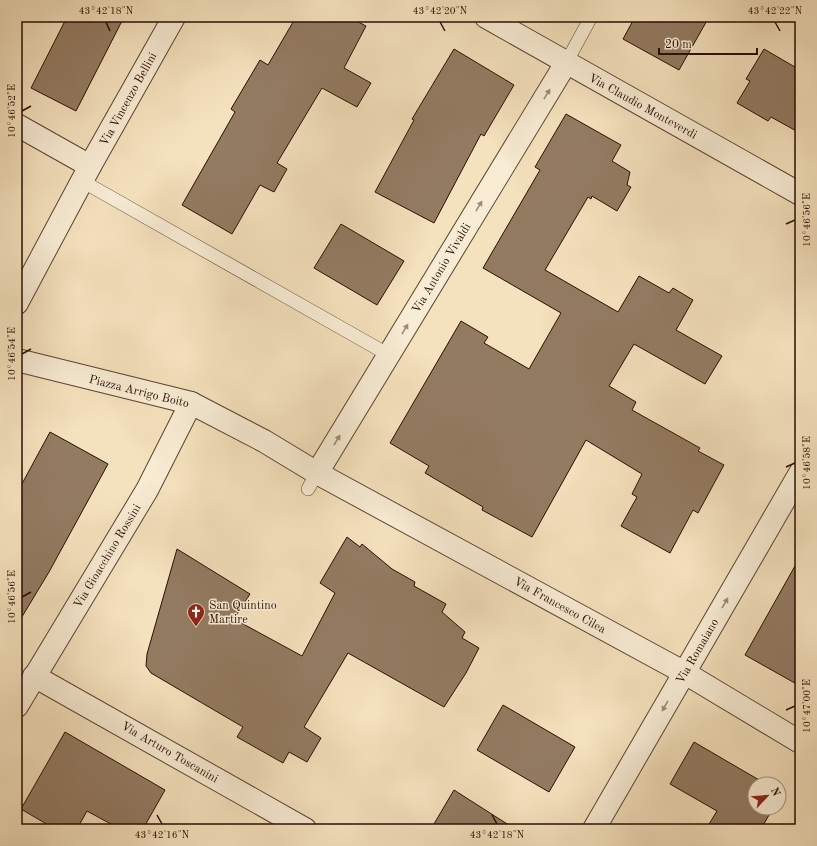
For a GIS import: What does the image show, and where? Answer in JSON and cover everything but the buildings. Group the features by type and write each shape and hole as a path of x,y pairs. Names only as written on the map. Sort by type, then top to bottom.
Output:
{"street":[{"name":"Via Vincenzo Bellini","path":"86,174 174,17"},
{"name":"Via Claudio Monteverdi","path":"486,17 800,194"},
{"name":"Via Antonio Vivaldi","path":"312,481 566,63"},
{"path":"17,125 86,174 17,303"},
{"name":"Piazza Arrigo Boito","path":"17,360 191,403 264,441 312,481"},
{"name":"Via Gioacchino Rossini","path":"17,706 147,490 191,403"},
{"name":"Via Romaiano","path":"594,829 800,473"},
{"name":"Via Francesco Cilea","path":"312,481 685,673 800,742"},
{"name":"Via Arturo Toscanini","path":"34,676 305,829"}],"lane":[{"path":"566,63 591,17"},
{"path":"86,174 389,355"}],"place":[{"name":"San Quintino Martire","path":"196,627"}]}
